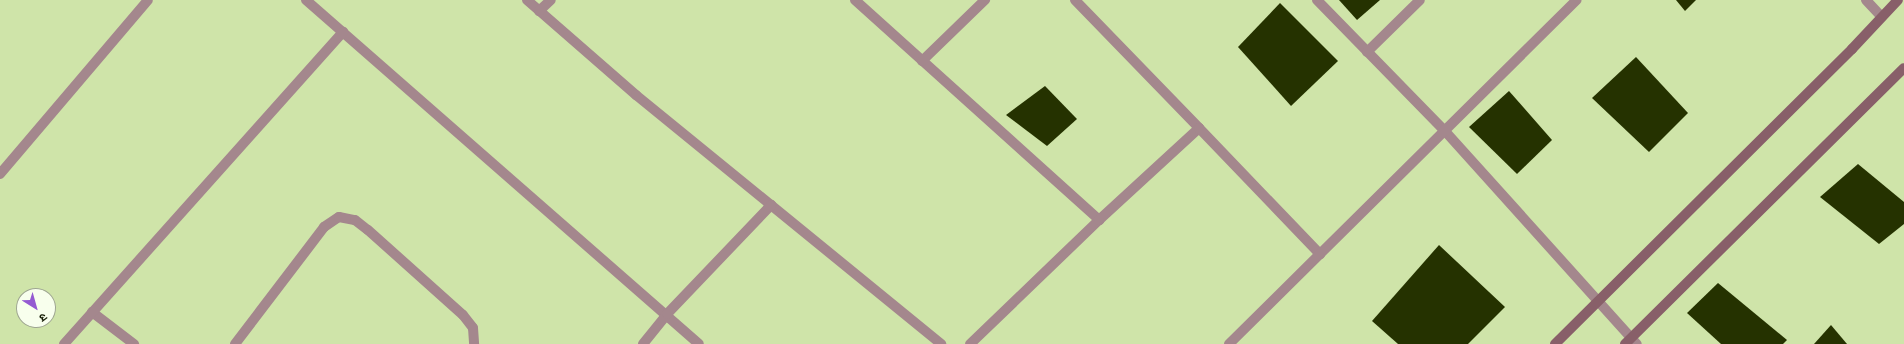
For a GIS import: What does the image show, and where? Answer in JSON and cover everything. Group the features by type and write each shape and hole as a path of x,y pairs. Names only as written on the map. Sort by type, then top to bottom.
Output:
{"street":[{"path":"1,173 148,0"},
{"path":"306,0 667,314 699,344"},
{"path":"527,0 636,95 941,344"},
{"path":"539,11 550,0"},
{"path":"855,0 1099,220"},
{"path":"922,61 985,0"},
{"path":"1075,0 1320,254"},
{"path":"1317,0 1444,130 1600,300 1631,342 1904,68"},
{"path":"1367,52 1420,0"},
{"path":"1229,344 1577,0"},
{"path":"1866,0 1882,17"},
{"path":"1555,344 1898,0"},
{"path":"64,344 343,32"},
{"path":"970,344 1099,220 1199,128"},
{"path":"643,344 667,314 771,205"},
{"path":"234,344 324,228 339,217 355,220 368,230 463,316 473,328 474,344"},
{"path":"92,312 134,344"}],"building":[{"path":"1339,0 1380,0 1357,20"},
{"path":"1676,0 1696,0 1685,11"},
{"path":"1280,3 1338,61 1291,106 1238,47"},
{"path":"1636,57 1688,113 1649,152 1592,98"},
{"path":"1045,86 1077,119 1047,146 1006,115"},
{"path":"1509,91 1552,140 1517,174 1469,127"},
{"path":"1858,164 1904,202 1904,224 1879,244 1820,197"},
{"path":"1439,245 1505,307 1468,344 1398,344 1372,321"},
{"path":"1718,283 1787,340 1783,344 1721,344 1687,313"},
{"path":"1831,325 1847,344 1814,344"}]}
